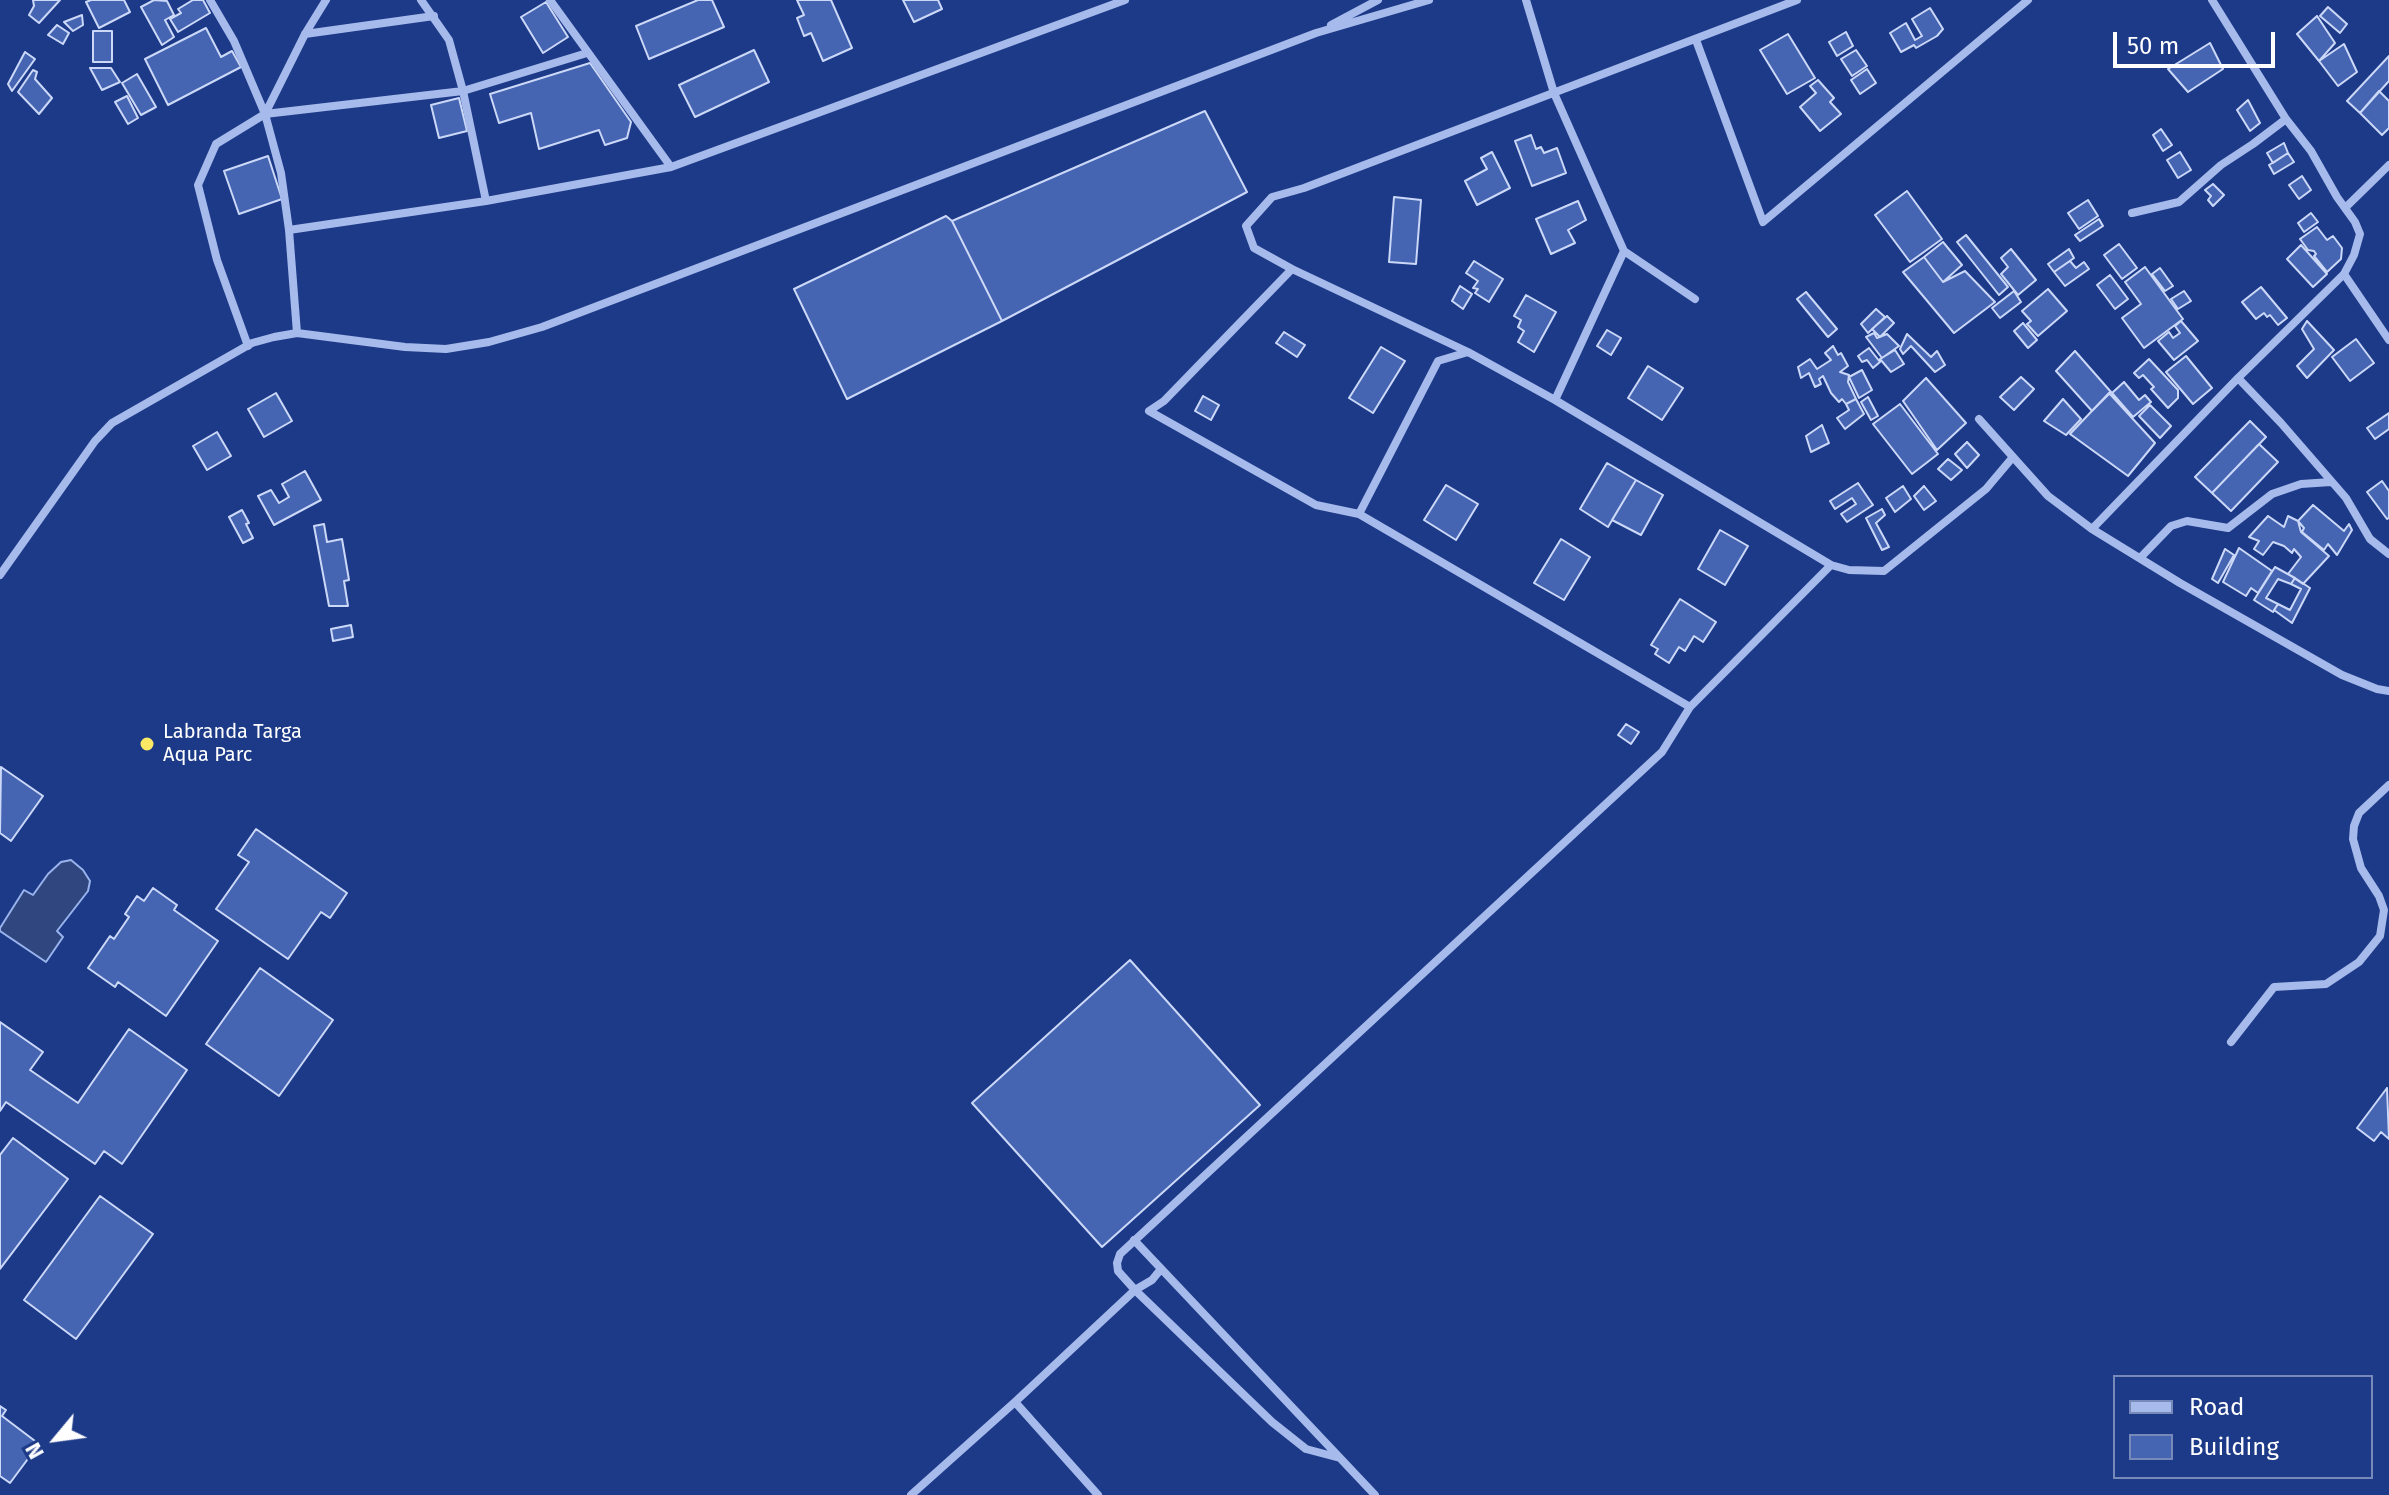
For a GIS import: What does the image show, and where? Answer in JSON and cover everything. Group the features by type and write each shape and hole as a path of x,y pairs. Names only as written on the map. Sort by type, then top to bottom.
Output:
{"street":[{"path":"210,0 234,41 265,114 281,173 297,333"},
{"path":"265,114 305,34 326,0"},
{"path":"421,0 449,40 486,201"},
{"path":"550,0 671,167"},
{"path":"289,230 486,201 671,167 1125,0"},
{"path":"1316,33 1378,0"},
{"path":"0,575 95,441 112,423 248,346 297,333 446,349 489,342 542,327 1316,33 1429,0"},
{"path":"1526,0 1554,93 1624,251 1695,299"},
{"path":"1797,0 1304,188 1272,197 1246,226 1254,248 1468,352 1555,400 1831,565 1849,570 1884,571 1986,489 2013,457"},
{"path":"1696,40 1763,222 2028,0"},
{"path":"2092,529 2344,274 2360,234 2311,151 2286,119 2212,0"},
{"path":"305,34 434,16"},
{"path":"248,346 217,260 198,185 216,144 265,114 463,91 587,53"},
{"path":"2132,213 2179,202 2221,165 2286,119"},
{"path":"2345,208 2389,165"},
{"path":"1555,400 1624,251"},
{"path":"1292,269 1164,401 1149,411 1316,505 1359,514 1690,707"},
{"path":"2344,274 2389,340"},
{"path":"1359,514 1438,361 1468,352"},
{"path":"2238,378 2350,504 2370,539 2389,554"},
{"path":"1979,419 2048,496 2092,529 2342,675 2389,691"},
{"path":"2140,558 2171,526 2187,521 2228,528 2272,494 2301,484 2331,482"},
{"path":"1340,1458 1306,1449 1272,1422 1135,1290 1118,1271 1120,1254 1662,752 1690,707 1831,565"},
{"path":"2231,1042 2274,987 2326,984 2359,962 2380,936 2384,910 2361,868 2353,839 2359,813 2389,785"},
{"path":"1134,1240 1375,1495"},
{"path":"911,1495 1161,1269"},
{"path":"1015,1402 1098,1495"}],"water":[{"path":"71,860 90,881 88,891 57,931 63,937 46,962 0,931 0,928 24,890 33,895 61,862"}],"building":[{"path":"33,0 60,0 39,23 29,15 34,6"},
{"path":"124,0 130,12 99,28 86,2"},
{"path":"154,0 167,1 174,15 165,20 174,37 162,45 141,7"},
{"path":"193,0 203,0 210,13 178,32 170,19 181,13 178,9"},
{"path":"698,0 712,0 724,27 649,59 636,26"},
{"path":"797,0 831,0 852,48 823,61 811,33 804,36 797,18 804,15"},
{"path":"903,0 938,0 942,9 914,22"},
{"path":"546,2 568,37 543,53 521,17"},
{"path":"2328,7 2347,24 2340,33 2320,16"},
{"path":"1930,8 1943,29 1916,48 1914,45 1901,52 1890,33 1906,23 1915,40 1922,36 1912,19"},
{"path":"82,15 83,25 73,31 64,22"},
{"path":"2317,16 2335,43 2319,61 2297,34"},
{"path":"57,25 69,33 63,44 48,35"},
{"path":"206,28 221,57 232,51 241,67 168,105 145,59"},
{"path":"93,31 112,31 112,62 93,62"},
{"path":"1846,32 1853,46 1837,56 1829,42"},
{"path":"1788,34 1815,78 1787,94 1760,50"},
{"path":"2210,43 2223,69 2188,92 2168,69"},
{"path":"2344,44 2357,72 2338,86 2319,61"},
{"path":"754,50 769,82 695,117 679,85"},
{"path":"1856,50 1867,66 1852,76 1841,59"},
{"path":"25,52 35,59 12,91 8,84"},
{"path":"2389,56 2389,81 2360,113 2347,101"},
{"path":"590,63 631,122 627,138 605,145 599,130 539,149 531,113 499,123 490,94"},
{"path":"90,68 111,68 120,82 102,90"},
{"path":"1867,69 1876,83 1860,94 1851,80"},
{"path":"33,70 37,72 35,79 52,98 39,114 18,92"},
{"path":"137,74 156,107 141,115 122,83"},
{"path":"1818,80 1834,98 1830,102 1841,114 1820,131 1800,107 1816,93 1810,86"},
{"path":"2379,91 2389,101 2389,128 2382,135 2360,113"},
{"path":"127,96 138,118 128,124 115,102"},
{"path":"459,98 467,131 439,138 431,105"},
{"path":"2248,100 2260,123 2250,131 2237,110"},
{"path":"1205,111 1247,192 1002,321 952,221"},
{"path":"2161,129 2172,145 2163,151 2153,135"},
{"path":"1531,135 1536,149 1541,147 1544,153 1557,148 1566,173 1532,186 1515,141"},
{"path":"2284,143 2288,153 2273,163 2267,153"},
{"path":"1492,152 1510,188 1477,205 1465,181 1487,169 1481,158"},
{"path":"2180,152 2191,170 2178,178 2167,160"},
{"path":"2288,153 2294,162 2274,174 2269,165"},
{"path":"268,156 282,199 239,214 224,171"},
{"path":"2302,176 2311,190 2299,199 2289,185"},
{"path":"2213,184 2224,195 2213,206 2208,200 2211,196 2205,190"},
{"path":"1907,191 1942,239 1910,262 1875,215"},
{"path":"1394,197 1421,200 1416,264 1389,262"},
{"path":"2088,200 2098,216 2079,229 2068,213"},
{"path":"1578,201 1586,220 1568,230 1575,243 1551,254 1536,219"},
{"path":"2311,213 2318,222 2304,232 2298,223"},
{"path":"946,216 952,221 1002,321 847,399 794,289"},
{"path":"2099,219 2103,226 2080,241 2075,235"},
{"path":"2317,227 2327,240 2333,236 2342,248 2341,259 2327,272 2314,256 2314,251 2308,250 2300,239"},
{"path":"1966,235 2008,287 1999,295 1957,242"},
{"path":"1943,242 1962,265 1943,282 1924,257"},
{"path":"2119,244 2137,268 2122,279 2104,255"},
{"path":"2301,245 2327,274 2313,287 2287,259"},
{"path":"2011,249 2036,280 2018,295 2001,274 2008,267 2001,258"},
{"path":"2069,249 2074,258 2054,272 2048,264"},
{"path":"1924,257 1943,282 1965,271 1995,302 1954,333 1903,272"},
{"path":"1474,261 1503,279 1489,302 1475,293 1478,289 1473,288 1478,281 1466,273"},
{"path":"2070,261 2076,268 2084,262 2089,269 2065,286 2054,272"},
{"path":"2145,267 2183,319 2144,348 2122,318 2141,304 2125,282"},
{"path":"2160,268 2173,286 2165,291 2152,274"},
{"path":"2110,275 2128,299 2115,309 2097,285"},
{"path":"1460,286 1472,294 1463,309 1452,301"},
{"path":"2261,287 2287,318 2278,325 2264,313 2256,319 2242,302"},
{"path":"2048,289 2067,311 2038,336 2027,324 2031,321 2022,311"},
{"path":"2014,291 2021,302 2000,318 1992,308"},
{"path":"2184,291 2191,301 2178,309 2171,299"},
{"path":"1806,292 1837,329 1828,337 1797,299"},
{"path":"1526,295 1556,312 1534,352 1518,342 1524,331 1518,327 1521,320 1514,316"},
{"path":"1876,309 1885,317 1868,333 1861,324"},
{"path":"1887,316 1894,323 1880,337 1872,329"},
{"path":"2181,321 2198,341 2174,360 2158,341 2169,332 2173,338 2180,333 2175,326"},
{"path":"2307,321 2334,350 2307,378 2297,366 2314,349 2302,329"},
{"path":"2023,323 2037,340 2028,348 2014,331"},
{"path":"1607,330 1621,338 1611,355 1597,346"},
{"path":"1284,332 1305,345 1297,357 1276,343"},
{"path":"1874,333 1877,338 1887,334 1899,346 1882,358 1866,337"},
{"path":"1907,334 1931,357 1937,351 1945,365 1935,372 1911,346 1903,354 1900,349"},
{"path":"2356,339 2374,363 2350,381 2332,357"},
{"path":"1833,346 1848,366 1840,372 1849,375 1848,382 1856,399 1846,404 1842,399 1839,402 1831,393 1823,376 1819,379 1821,384 1815,387 1809,373 1801,378 1798,367 1810,359 1817,369 1831,360 1825,353"},
{"path":"1381,347 1405,361 1373,413 1349,398"},
{"path":"1869,348 1880,362 1873,368 1867,360 1862,362 1858,356"},
{"path":"1895,350 1904,364 1891,372 1880,359"},
{"path":"2075,351 2111,392 2092,411 2056,371"},
{"path":"2186,356 2212,388 2193,404 2166,372"},
{"path":"2149,359 2178,390 2178,398 2168,408 2143,375 2139,378 2134,373"},
{"path":"1648,366 1683,388 1662,420 1628,398"},
{"path":"1862,370 1872,390 1859,398 1849,377"},
{"path":"2021,377 2034,389 2014,410 2000,397"},
{"path":"1926,378 1966,423 1937,450 1903,401"},
{"path":"2124,382 2139,400 2145,395 2151,402 2133,417 2112,393"},
{"path":"276,393 292,421 264,437 248,409"},
{"path":"2109,393 2155,443 2128,476 2070,434"},
{"path":"1203,396 1219,405 1211,420 1195,411"},
{"path":"1868,397 1878,416 1871,420 1861,402"},
{"path":"1856,399 1864,414 1845,429 1837,418 1849,410 1846,404"},
{"path":"2063,399 2081,419 2066,435 2044,421"},
{"path":"1900,404 1938,454 1912,474 1873,424"},
{"path":"2150,405 2171,426 2160,438 2139,416"},
{"path":"2389,413 2389,429 2375,439 2367,428"},
{"path":"2250,421 2266,437 2212,493 2195,477"},
{"path":"1822,425 1829,443 1811,452 1806,436"},
{"path":"217,432 231,456 207,470 193,446"},
{"path":"1967,442 1979,455 1967,468 1955,454"},
{"path":"2259,444 2278,462 2231,511 2212,493"},
{"path":"1948,459 1962,470 1951,480 1938,469"},
{"path":"1607,463 1636,480 1608,527 1580,509"},
{"path":"305,471 321,500 274,525 258,496 271,490 279,503 289,497 282,484"},
{"path":"1636,480 1663,495 1641,535 1612,520"},
{"path":"2382,481 2389,491 2387,519 2367,492"},
{"path":"1858,483 1873,505 1847,522 1841,514 1856,504 1852,498 1835,509 1830,501"},
{"path":"1446,485 1478,504 1456,540 1424,520"},
{"path":"1903,486 1911,499 1895,512 1886,498"},
{"path":"1924,486 1936,501 1924,510 1914,496"},
{"path":"2313,505 2344,531 2349,524 2352,530 2337,555 2328,544 2324,550 2302,532 2304,528 2298,521"},
{"path":"1882,509 1885,515 1876,523 1889,547 1882,550 1866,518"},
{"path":"242,510 253,538 243,543 229,517"},
{"path":"2268,516 2284,527 2288,516 2298,521 2301,532 2329,556 2303,584 2288,574 2301,557 2294,549 2292,553 2273,542 2263,555 2254,549 2259,541 2249,537"},
{"path":"324,524 327,542 342,539 349,580 344,581 348,606 329,606 314,526"},
{"path":"1720,530 1748,546 1725,585 1698,569"},
{"path":"1561,539 1590,557 1564,600 1534,583"},
{"path":"2239,548 2272,571 2258,593 2251,588 2246,596 2223,582"},
{"path":"2225,549 2234,555 2218,583 2212,579"},
{"path":"2275,567 2295,578 2291,584 2278,579 2266,598 2278,604 2273,612 2254,600"},
{"path":"2295,578 2310,588 2292,623 2274,610 2278,604 2290,610 2301,589 2291,584"},
{"path":"1680,599 1716,622 1703,642 1694,636 1685,651 1679,647 1669,663 1655,654 1658,649 1651,645"},
{"path":"351,625 353,637 333,641 331,629"},
{"path":"1626,724 1639,732 1631,744 1618,735"},
{"path":"1,767 43,796 11,841 0,833"},
{"path":"256,829 347,893 330,918 321,912 288,959 216,909 249,862 238,855"},
{"path":"153,888 177,905 174,910 218,941 166,1016 118,982 115,987 88,968 110,936 114,939 129,917 125,914 137,896 144,901"},
{"path":"1130,960 1260,1105 1102,1247 972,1103"},
{"path":"260,968 333,1020 279,1096 206,1044"},
{"path":"0,1022 43,1052 30,1070 78,1103 129,1029 187,1070 122,1164 104,1151 95,1164 6,1102 0,1111"},
{"path":"2387,1088 2389,1139 2381,1132 2374,1141 2357,1128"},
{"path":"13,1138 68,1179 0,1269 0,1155"},
{"path":"100,1196 153,1234 76,1339 24,1300"},
{"path":"0,1406 6,1410 2,1416 39,1444 10,1483 0,1476"}],"place":[{"name":"Labranda Targa Aqua Parc","path":"147,744"}]}
